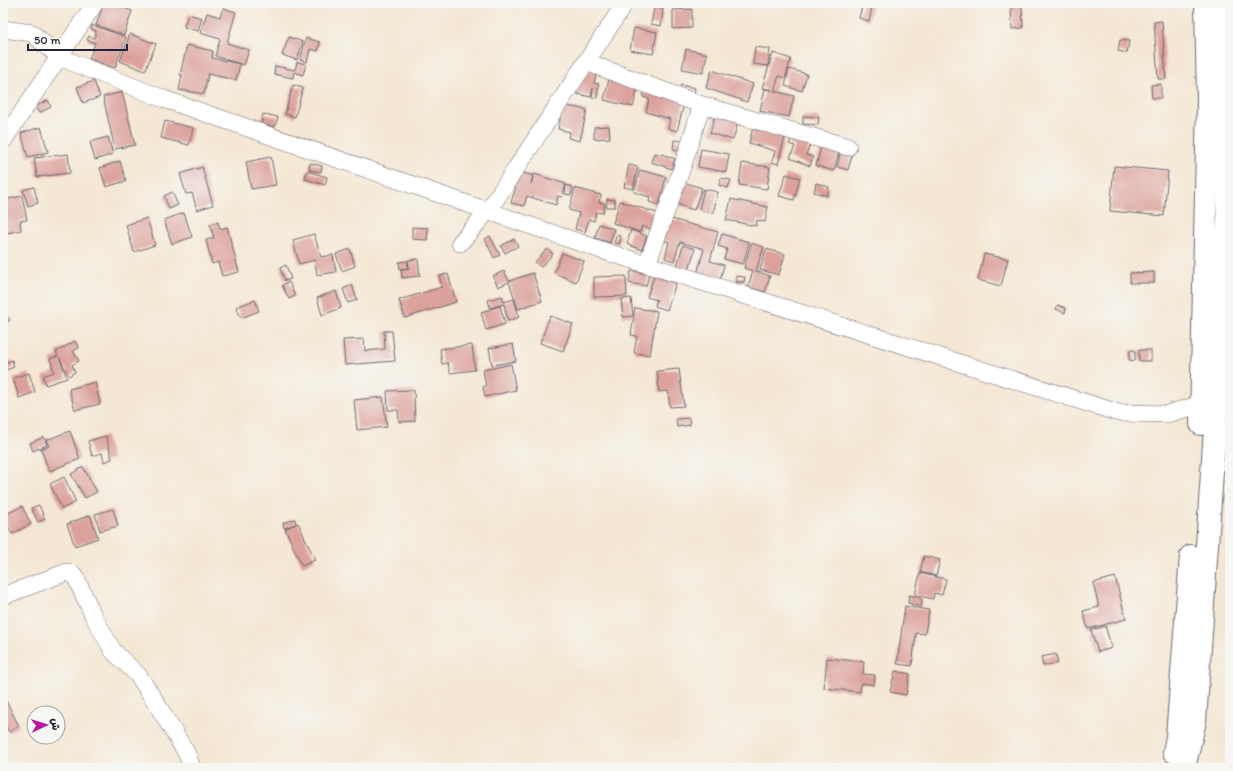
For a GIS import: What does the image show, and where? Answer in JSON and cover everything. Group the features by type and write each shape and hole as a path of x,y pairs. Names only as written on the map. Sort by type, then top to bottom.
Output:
{"highway":[{"path":"1170,768 1177,737 1202,404 1208,102 1206,3"},
{"path":"1184,768 1195,721 1228,214 1224,3"}],"street":[{"path":"3,141 95,3"},
{"path":"460,243 488,211 625,3"},
{"path":"3,30 32,33 59,57 164,99 488,211 647,264 1119,413 1167,414 1202,404"},
{"path":"586,62 702,105 848,147"},
{"path":"647,264 682,168 702,105"},
{"path":"3,596 67,572 75,576 93,615 113,651 138,676 155,700 187,754 192,768"}],"building":[{"path":"104,3 109,3 132,11 124,35 96,25"},
{"path":"863,3 873,3 869,21 859,18"},
{"path":"1022,6 1023,28 1012,29 1011,7"},
{"path":"223,8 236,12 227,43 249,50 244,65 215,56 220,39 200,33 207,13 220,17"},
{"path":"654,8 663,9 661,26 651,24"},
{"path":"692,9 692,28 673,29 673,10"},
{"path":"188,14 202,18 198,31 184,27"},
{"path":"1162,21 1166,79 1158,79 1154,22"},
{"path":"92,25 126,37 115,68 89,59 95,43 87,40 89,36 94,38 96,31 91,29"},
{"path":"634,28 657,32 653,54 630,50"},
{"path":"130,34 156,44 145,71 120,61"},
{"path":"289,37 303,42 297,60 282,55"},
{"path":"306,38 320,42 318,51 310,49 307,62 300,60"},
{"path":"1120,40 1129,41 1127,53 1118,51"},
{"path":"187,45 213,51 212,58 240,64 236,80 208,74 204,94 179,90 182,75 180,75"},
{"path":"755,47 770,49 768,66 753,64"},
{"path":"686,49 707,54 703,73 682,69"},
{"path":"773,53 791,59 785,78 779,76 774,91 794,96 789,117 760,111 765,89 772,90 762,88"},
{"path":"297,62 306,64 303,75 294,72 293,78 274,74 275,66 295,70"},
{"path":"576,67 597,72 594,83 599,84 597,98 592,97 593,88 591,97 569,92"},
{"path":"789,69 807,74 802,91 785,86"},
{"path":"712,70 753,84 747,102 706,88"},
{"path":"609,79 638,86 633,107 604,100"},
{"path":"94,81 100,97 83,103 77,87"},
{"path":"1161,84 1161,98 1152,98 1151,85"},
{"path":"293,85 303,88 295,117 285,114"},
{"path":"681,85 695,88 694,96 679,92"},
{"path":"645,89 685,100 677,131 668,128 670,119 646,112 649,99 643,97"},
{"path":"122,92 135,145 115,149 103,97"},
{"path":"48,100 51,107 39,113 35,107"},
{"path":"563,105 587,110 580,141 568,138 570,132 558,129"},
{"path":"716,112 739,119 733,140 710,133"},
{"path":"263,114 278,117 275,127 261,125"},
{"path":"803,116 819,117 818,125 803,124"},
{"path":"165,121 193,128 189,145 161,138"},
{"path":"754,124 786,133 778,164 772,162 775,151 749,143"},
{"path":"609,126 610,138 594,139 594,127"},
{"path":"41,127 48,152 28,157 21,133"},
{"path":"793,135 811,142 806,155 813,157 810,166 790,158 795,146 789,144"},
{"path":"108,137 113,154 95,160 90,142"},
{"path":"674,140 682,141 680,151 673,149"},
{"path":"822,143 840,147 834,171 816,166"},
{"path":"701,149 729,154 726,172 698,167"},
{"path":"841,149 853,152 848,170 837,167"},
{"path":"654,153 662,154 675,159 672,169 651,162"},
{"path":"68,154 70,173 37,177 34,158"},
{"path":"271,157 276,185 251,189 246,162"},
{"path":"120,161 126,181 106,187 100,168"},
{"path":"310,163 322,166 321,172 309,170"},
{"path":"742,163 770,167 767,189 739,185"},
{"path":"629,165 638,167 633,189 624,187"},
{"path":"1114,166 1168,171 1164,216 1110,211"},
{"path":"202,167 213,205 197,210 192,193 186,194 180,174"},
{"path":"640,170 666,177 659,205 649,202 650,197 634,192"},
{"path":"307,171 327,177 325,185 305,179"},
{"path":"520,172 533,176 531,184 534,174 566,184 562,197 558,196 556,205 527,196 524,206 511,203"},
{"path":"786,174 800,178 794,200 779,196"},
{"path":"721,178 731,180 728,188 719,185"},
{"path":"683,182 702,188 694,210 676,204"},
{"path":"816,183 829,187 827,196 814,192"},
{"path":"566,185 573,187 571,195 565,194"},
{"path":"34,187 38,203 28,206 23,190"},
{"path":"575,188 601,195 599,202 605,204 603,213 596,212 594,221 589,219 585,232 575,229 579,213 569,210"},
{"path":"704,189 718,192 713,213 699,210"},
{"path":"172,192 178,205 169,209 164,196"},
{"path":"22,196 27,220 20,221 21,230 7,233 5,219 3,220 3,200"},
{"path":"607,199 615,200 615,207 606,207"},
{"path":"731,199 768,207 765,222 757,220 756,226 726,220"},
{"path":"620,201 660,214 655,231 642,226 640,232 613,223"},
{"path":"184,213 192,237 172,244 164,220"},
{"path":"147,218 155,245 134,252 126,225"},
{"path":"668,218 718,232 710,261 724,265 720,280 697,274 704,249 680,242 674,261 665,258 669,242 662,240"},
{"path":"218,222 220,229 227,227 239,272 222,276 218,262 212,264 206,240 214,238 210,224"},
{"path":"599,224 614,229 610,243 595,238"},
{"path":"412,227 428,228 427,240 412,239"},
{"path":"631,230 647,236 642,250 627,244"},
{"path":"314,234 321,257 333,255 336,272 317,275 315,260 299,264 293,240"},
{"path":"722,234 749,242 743,264 724,259 727,249 718,246"},
{"path":"617,235 621,236 619,244 614,243"},
{"path":"490,236 500,255 494,258 485,239"},
{"path":"514,239 518,246 505,253 501,246"},
{"path":"751,243 764,247 756,271 770,276 765,292 748,287 753,271 744,268"},
{"path":"683,245 695,249 689,270 677,266"},
{"path":"350,249 355,266 342,271 336,254"},
{"path":"547,249 553,254 541,267 535,262"},
{"path":"766,249 785,254 779,275 760,270"},
{"path":"562,253 584,261 576,282 554,273"},
{"path":"984,254 1008,259 1001,286 978,280"},
{"path":"418,259 420,276 402,278 401,269 409,268 408,260"},
{"path":"407,261 408,268 400,269 399,262"},
{"path":"286,265 291,279 285,281 280,268"},
{"path":"504,271 509,281 533,273 542,301 518,309 509,282 498,287 493,276"},
{"path":"631,271 649,274 646,286 629,283"},
{"path":"1154,272 1154,283 1130,283 1130,273"},
{"path":"448,274 456,302 405,318 399,300 442,287 439,276"},
{"path":"626,276 627,296 594,297 594,277"},
{"path":"654,276 676,283 667,310 655,306 657,300 647,297"},
{"path":"736,276 745,277 744,282 736,282"},
{"path":"289,282 295,296 289,299 282,285"},
{"path":"352,285 357,300 348,303 343,289"},
{"path":"336,291 341,308 322,315 317,298"},
{"path":"502,296 504,302 514,299 519,317 508,321 504,304 490,308 488,300"},
{"path":"631,298 633,316 623,317 621,299"},
{"path":"255,300 259,311 241,318 236,307"},
{"path":"1057,305 1066,308 1065,313 1056,309"},
{"path":"500,306 505,324 486,330 481,312"},
{"path":"635,308 657,311 650,355 634,353 637,336 631,335"},
{"path":"3,311 10,320 3,326"},
{"path":"550,316 573,324 563,351 540,343"},
{"path":"384,331 392,331 395,361 345,365 343,340 364,339 365,351 385,349"},
{"path":"75,341 79,348 73,351 79,361 72,365 75,372 69,376 59,357 67,378 46,385 43,376 54,372 50,359 58,356 56,352"},
{"path":"513,344 516,361 492,365 489,348"},
{"path":"472,345 475,370 450,373 448,363 442,364 440,349"},
{"path":"1130,350 1135,350 1135,361 1129,360"},
{"path":"1139,350 1151,350 1151,361 1139,361"},
{"path":"12,360 14,367 6,370 4,363"},
{"path":"511,364 516,390 485,397 483,387 486,386 483,370"},
{"path":"679,369 684,406 670,407 668,391 659,392 657,371"},
{"path":"29,373 35,392 19,398 13,378"},
{"path":"95,382 100,404 75,410 69,389"},
{"path":"414,390 415,421 399,422 398,410 388,410 387,391"},
{"path":"383,397 387,427 357,430 354,400"},
{"path":"689,418 690,425 677,427 676,419"},
{"path":"70,431 80,459 49,471 41,449 49,446 46,440"},
{"path":"106,436 112,459 104,462 102,453 92,456 88,441"},
{"path":"44,437 47,445 33,451 30,443"},
{"path":"83,467 97,492 85,498 71,474"},
{"path":"64,477 76,502 62,509 50,484"},
{"path":"39,505 45,519 38,522 31,508"},
{"path":"22,506 31,524 12,534 3,516"},
{"path":"113,509 118,526 100,531 95,514"},
{"path":"90,515 98,538 75,546 67,524"},
{"path":"295,519 296,524 284,528 283,523"},
{"path":"298,523 315,560 302,566 285,529"},
{"path":"924,556 940,560 936,576 920,572"},
{"path":"920,573 946,579 942,595 934,593 933,599 915,595"},
{"path":"1115,577 1126,619 1088,629 1083,611 1099,607 1093,583"},
{"path":"909,595 922,599 921,607 908,603"},
{"path":"905,606 929,610 925,634 916,633 912,666 897,664"},
{"path":"1105,626 1112,648 1098,652 1091,630"},
{"path":"1056,654 1058,663 1043,666 1041,657"},
{"path":"827,658 864,662 863,674 875,675 874,685 861,683 860,692 824,688"},
{"path":"895,671 910,674 906,695 890,692"},
{"path":"3,695 19,726 9,732 3,721"}]}
